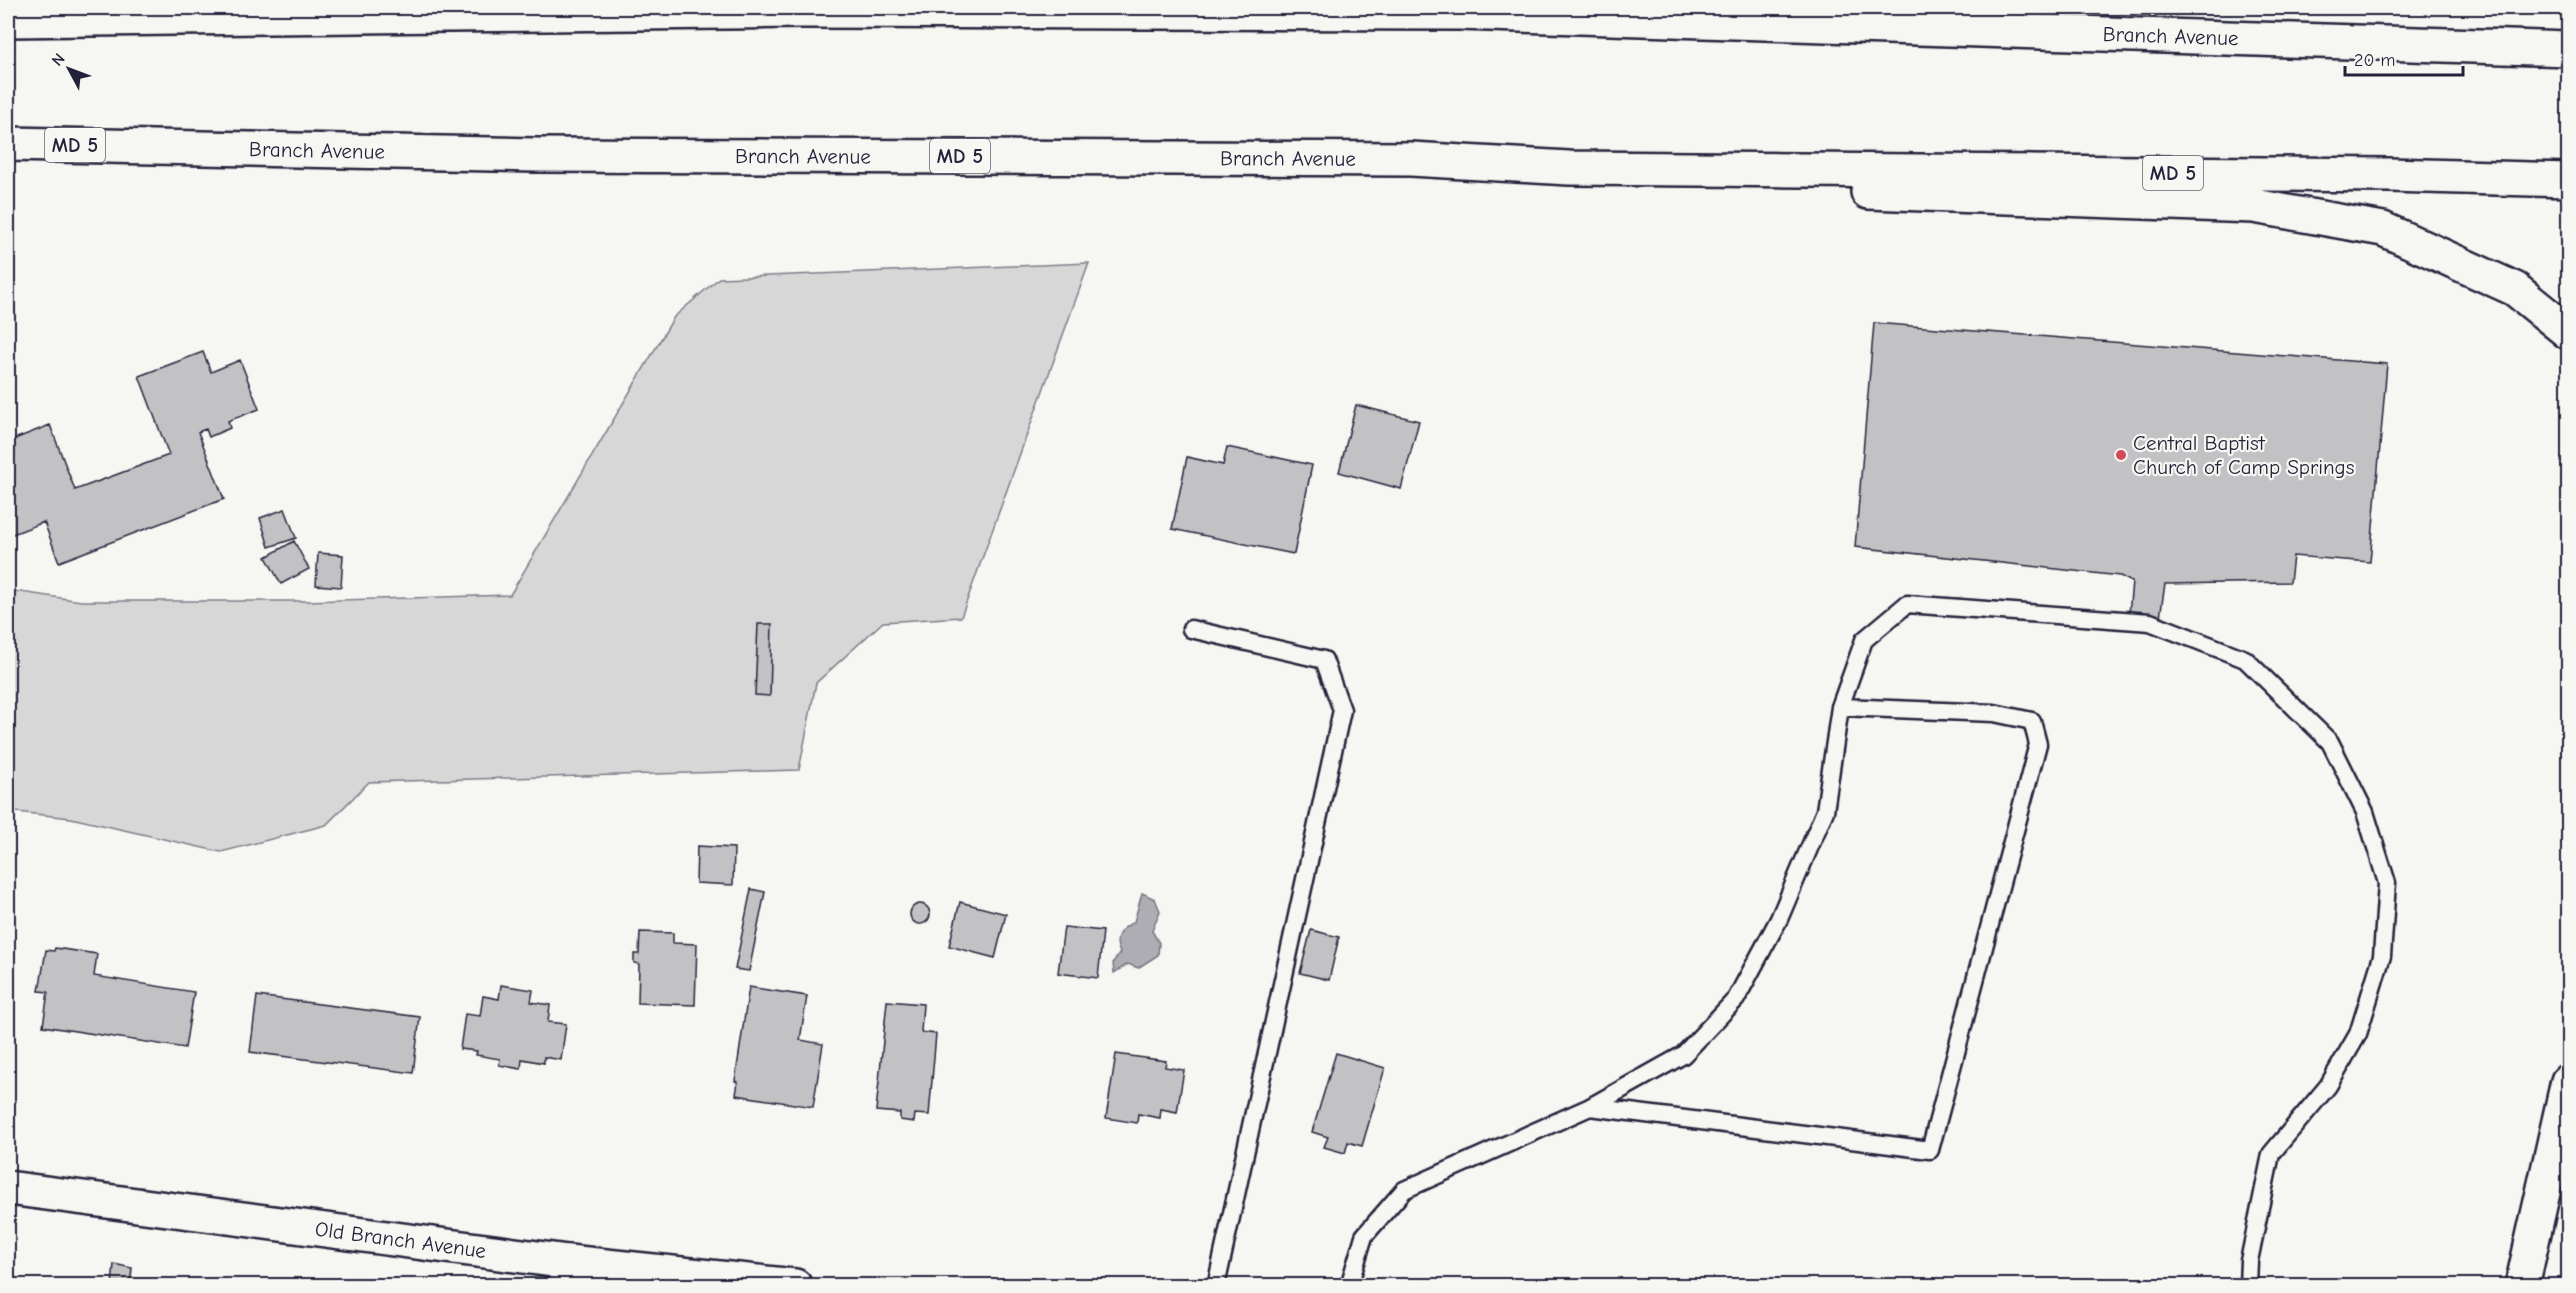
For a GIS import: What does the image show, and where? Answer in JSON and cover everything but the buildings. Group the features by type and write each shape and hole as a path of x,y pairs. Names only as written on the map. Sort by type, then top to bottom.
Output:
{"main road":[{"path":"765,8 805,11"},
{"path":"1459,13 1571,8"},
{"name":"Branch Avenue","path":"8,20 805,11 1459,13 2568,49"},
{"name":"Branch Avenue","path":"8,144 547,155 1411,159 1569,168 2389,174 2568,180"},
{"path":"8,153 142,146"},
{"path":"1777,169 1839,190 2254,206 2383,229 2514,290 2568,332"},
{"path":"2522,1286 2568,1081"},
{"name":"Old Branch Avenue","path":"8,1188 566,1274 795,1286"}],"lane":[{"path":"1349,1286 1364,1236 1404,1190 1590,1107 1683,1055 1736,999 1779,919 1825,811 1840,707 1864,640 1907,604 1918,604 2150,622 2245,659 2330,742 2365,812 2387,883 2382,956 2358,1034 2328,1086 2271,1154 2249,1261 2248,1286"},
{"path":"1191,629 1324,660 1342,710 1216,1286"},
{"path":"1590,1107 1930,1150 2038,744 2032,722 1994,713 1840,707"}],"shaded area":[{"path":"1089,263 961,617 883,622 816,683 799,770 369,782 326,825 221,852 71,818 8,811 8,590 81,601 307,601 510,595 674,317 719,278"},
{"path":"1142,893 1155,899 1160,911 1152,931 1159,943 1158,955 1138,968 1128,964 1114,973 1113,962 1120,953 1117,938 1124,928 1134,922"}],"place":[{"name":"Central Baptist Church of Camp Springs","path":"2121,455"}]}
